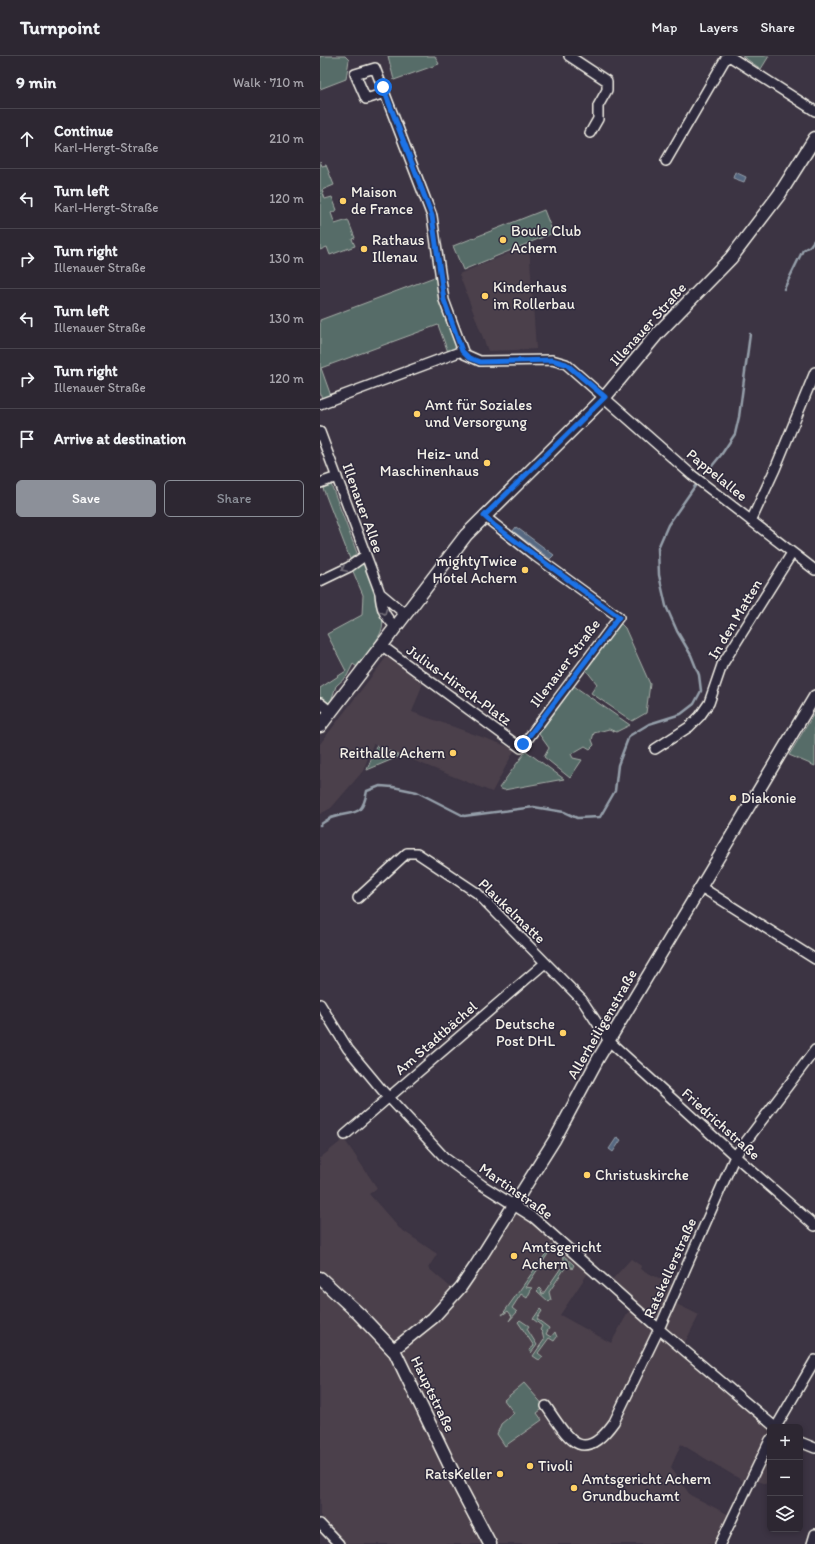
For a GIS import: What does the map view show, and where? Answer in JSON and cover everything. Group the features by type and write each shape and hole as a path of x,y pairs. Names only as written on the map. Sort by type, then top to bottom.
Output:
{"main road":[{"name":"Illenauer Straße","path":"320,726 466,535 605,397 658,333 731,258 779,195 815,138"},
{"name":"Hauptstraße","path":"320,1278 359,1314 393,1350 490,1544"}],"street":[{"path":"569,56 607,81 607,90 598,106 598,119 590,134"},
{"path":"666,161 728,56 815,111"},
{"path":"320,404 462,351 444,300 432,216 385,93"},
{"name":"Pappelallee","path":"462,351 469,358 480,362 545,360 566,364 692,474 815,570"},
{"path":"751,521 775,469 815,372"},
{"name":"Illenauer Allee","path":"320,432 380,593 381,605 386,618 395,626"},
{"path":"320,483 336,477"},
{"name":"Illenauer Straße","path":"484,516 495,526 619,617 521,748"},
{"name":"In den Matten","path":"655,749 689,728 700,716 709,703 722,665 792,553"},
{"path":"320,581 349,567 366,554"},
{"path":"380,593 405,614"},
{"name":"Julius-Hirsch-Platz","path":"381,646 521,748"},
{"name":"Allerheiligenstraße","path":"393,1350 433,1318 461,1286 554,1139 609,1041 815,696"},
{"path":"320,703 331,712"},
{"name":"Plaukelmatte","path":"358,898 407,853 417,853 477,893 582,1000 609,1041"},
{"path":"701,887 815,959"},
{"name":"Am Stadtbächel","path":"345,1135 545,963"},
{"name":"Martinstraße","path":"320,1004 348,1049 388,1098 445,1158 512,1205 534,1218 659,1329 772,1424"},
{"name":"Friedrichstraße","path":"609,1041 735,1156 815,1226"},
{"name":"Ratskellerstraße","path":"546,1406 567,1436 576,1444 585,1446 597,1441 606,1433 614,1422 659,1329 735,1156 815,1050"},
{"path":"778,1424 815,1360"},
{"path":"803,1443 815,1448"},
{"path":"720,1544 767,1446"},
{"path":"320,1524 339,1544"},
{"path":"812,1544 815,1534"}],"shaded area":[{"path":"529,245 536,349 488,351 459,274"},
{"path":"388,655 424,680 412,712 515,749 492,792 373,744 363,771 331,808 320,814 320,744"},
{"path":"344,1139 377,1188 369,1194 399,1228 437,1254 428,1268 455,1291 510,1206 549,1233 590,1270 560,1315 611,1343 633,1304 609,1283 631,1259 641,1266 640,1269 675,1286 668,1300 699,1315 681,1350 767,1424 767,1484 753,1480 750,1485 681,1444 671,1467 690,1495 733,1517 720,1544 346,1544 320,1515 320,1158"}],"green space":[{"path":"320,56 345,56 349,60 346,79 320,89"},
{"path":"388,56 435,56 439,64 394,80"},
{"path":"742,56 769,56 761,69"},
{"path":"320,161 322,166 326,165 334,185 322,190 325,199 332,197 337,210 331,213 335,224 348,220 355,238 352,239 355,246 330,255 327,247 320,250"},
{"name":"Boule Club Achern","path":"544,210 553,233 463,270 453,246"},
{"path":"437,276 456,343 455,348 448,352 438,325 321,368 331,396 322,399 320,392 320,320"},
{"path":"327,482 331,484 357,553 350,559 321,483"},
{"path":"360,563 366,566 377,598 382,615 382,629 374,644 357,667 353,664 347,676 336,686 329,707 320,700 320,688 346,671 327,634 362,615 363,595 352,569"},
{"path":"620,623 625,628 650,684 646,713 632,721 591,693 597,684 586,670"},
{"path":"574,686 630,725 616,732 609,729 594,733 592,740 594,745 590,749 585,746 571,754 573,758 582,760 570,778 544,757 549,748 539,734"},
{"path":"815,712 815,766 789,755"},
{"path":"376,746 399,755 398,757 367,770"},
{"path":"526,751 564,779 504,790 499,788"},
{"path":"552,1245 558,1250 550,1251 526,1287 532,1288 527,1298 521,1294 512,1308 517,1312 509,1321 512,1316 508,1311 502,1315"},
{"path":"562,1254 574,1265 572,1269 569,1262 549,1292 551,1300 549,1302 537,1291 540,1288 543,1294 565,1262"},
{"path":"540,1309 542,1311 537,1319 549,1328 546,1334 551,1337 555,1332 557,1337 554,1341 549,1338 538,1353 543,1357 539,1360 533,1356 544,1340 540,1330 542,1326 533,1319"},
{"path":"520,1320 529,1326 527,1329 537,1345 531,1353 529,1350 534,1346 518,1322"},
{"path":"524,1383 545,1407 537,1413 542,1420 505,1446 497,1434 501,1424 514,1413 504,1400"}],"water":[{"path":"735,172 746,177 744,182 733,178"},
{"path":"516,527 554,555 550,559 513,531"},
{"path":"617,1137 621,1140 613,1152 609,1149"}],"waterway":[{"path":"784,289 803,250 810,246 815,239"},
{"path":"712,466 735,434 739,417 750,334"},
{"path":"320,825 332,818 356,812 363,805 367,791 380,786 417,792 464,816 534,807 564,812 577,818 600,817 615,791 618,765 629,736 649,724 681,714 694,704 701,691 699,675 691,655 677,631 666,606 659,575 658,548 668,525 695,486"}],"place":[{"name":"Maison de France","path":"343,201"},
{"name":"Boule Club Achern","path":"503,240"},
{"name":"Rathaus Illenau","path":"364,249"},
{"name":"Kinderhaus im Rollerbau","path":"485,296"},
{"name":"Amt für Soziales und Versorgung","path":"417,414"},
{"name":"Heiz- und Maschinenhaus","path":"487,463"},
{"name":"mightyTwice Hotel Achern","path":"525,570"},
{"name":"Reithalle Achern","path":"453,753"},
{"name":"Diakonie","path":"733,798"},
{"name":"Deutsche Post DHL","path":"563,1033"},
{"name":"Christuskirche","path":"587,1175"},
{"name":"Amtsgericht Achern","path":"514,1256"},
{"name":"Tivoli","path":"530,1466"},
{"name":"RatsKeller","path":"500,1474"},
{"name":"Amtsgericht Achern Grundbuchamt","path":"574,1488"}],"route":[{"path":"383,87 432,216 444,300 464,354 469,358 480,362 552,360 566,364 605,397 484,516 535,556 619,617 523,744"}]}
